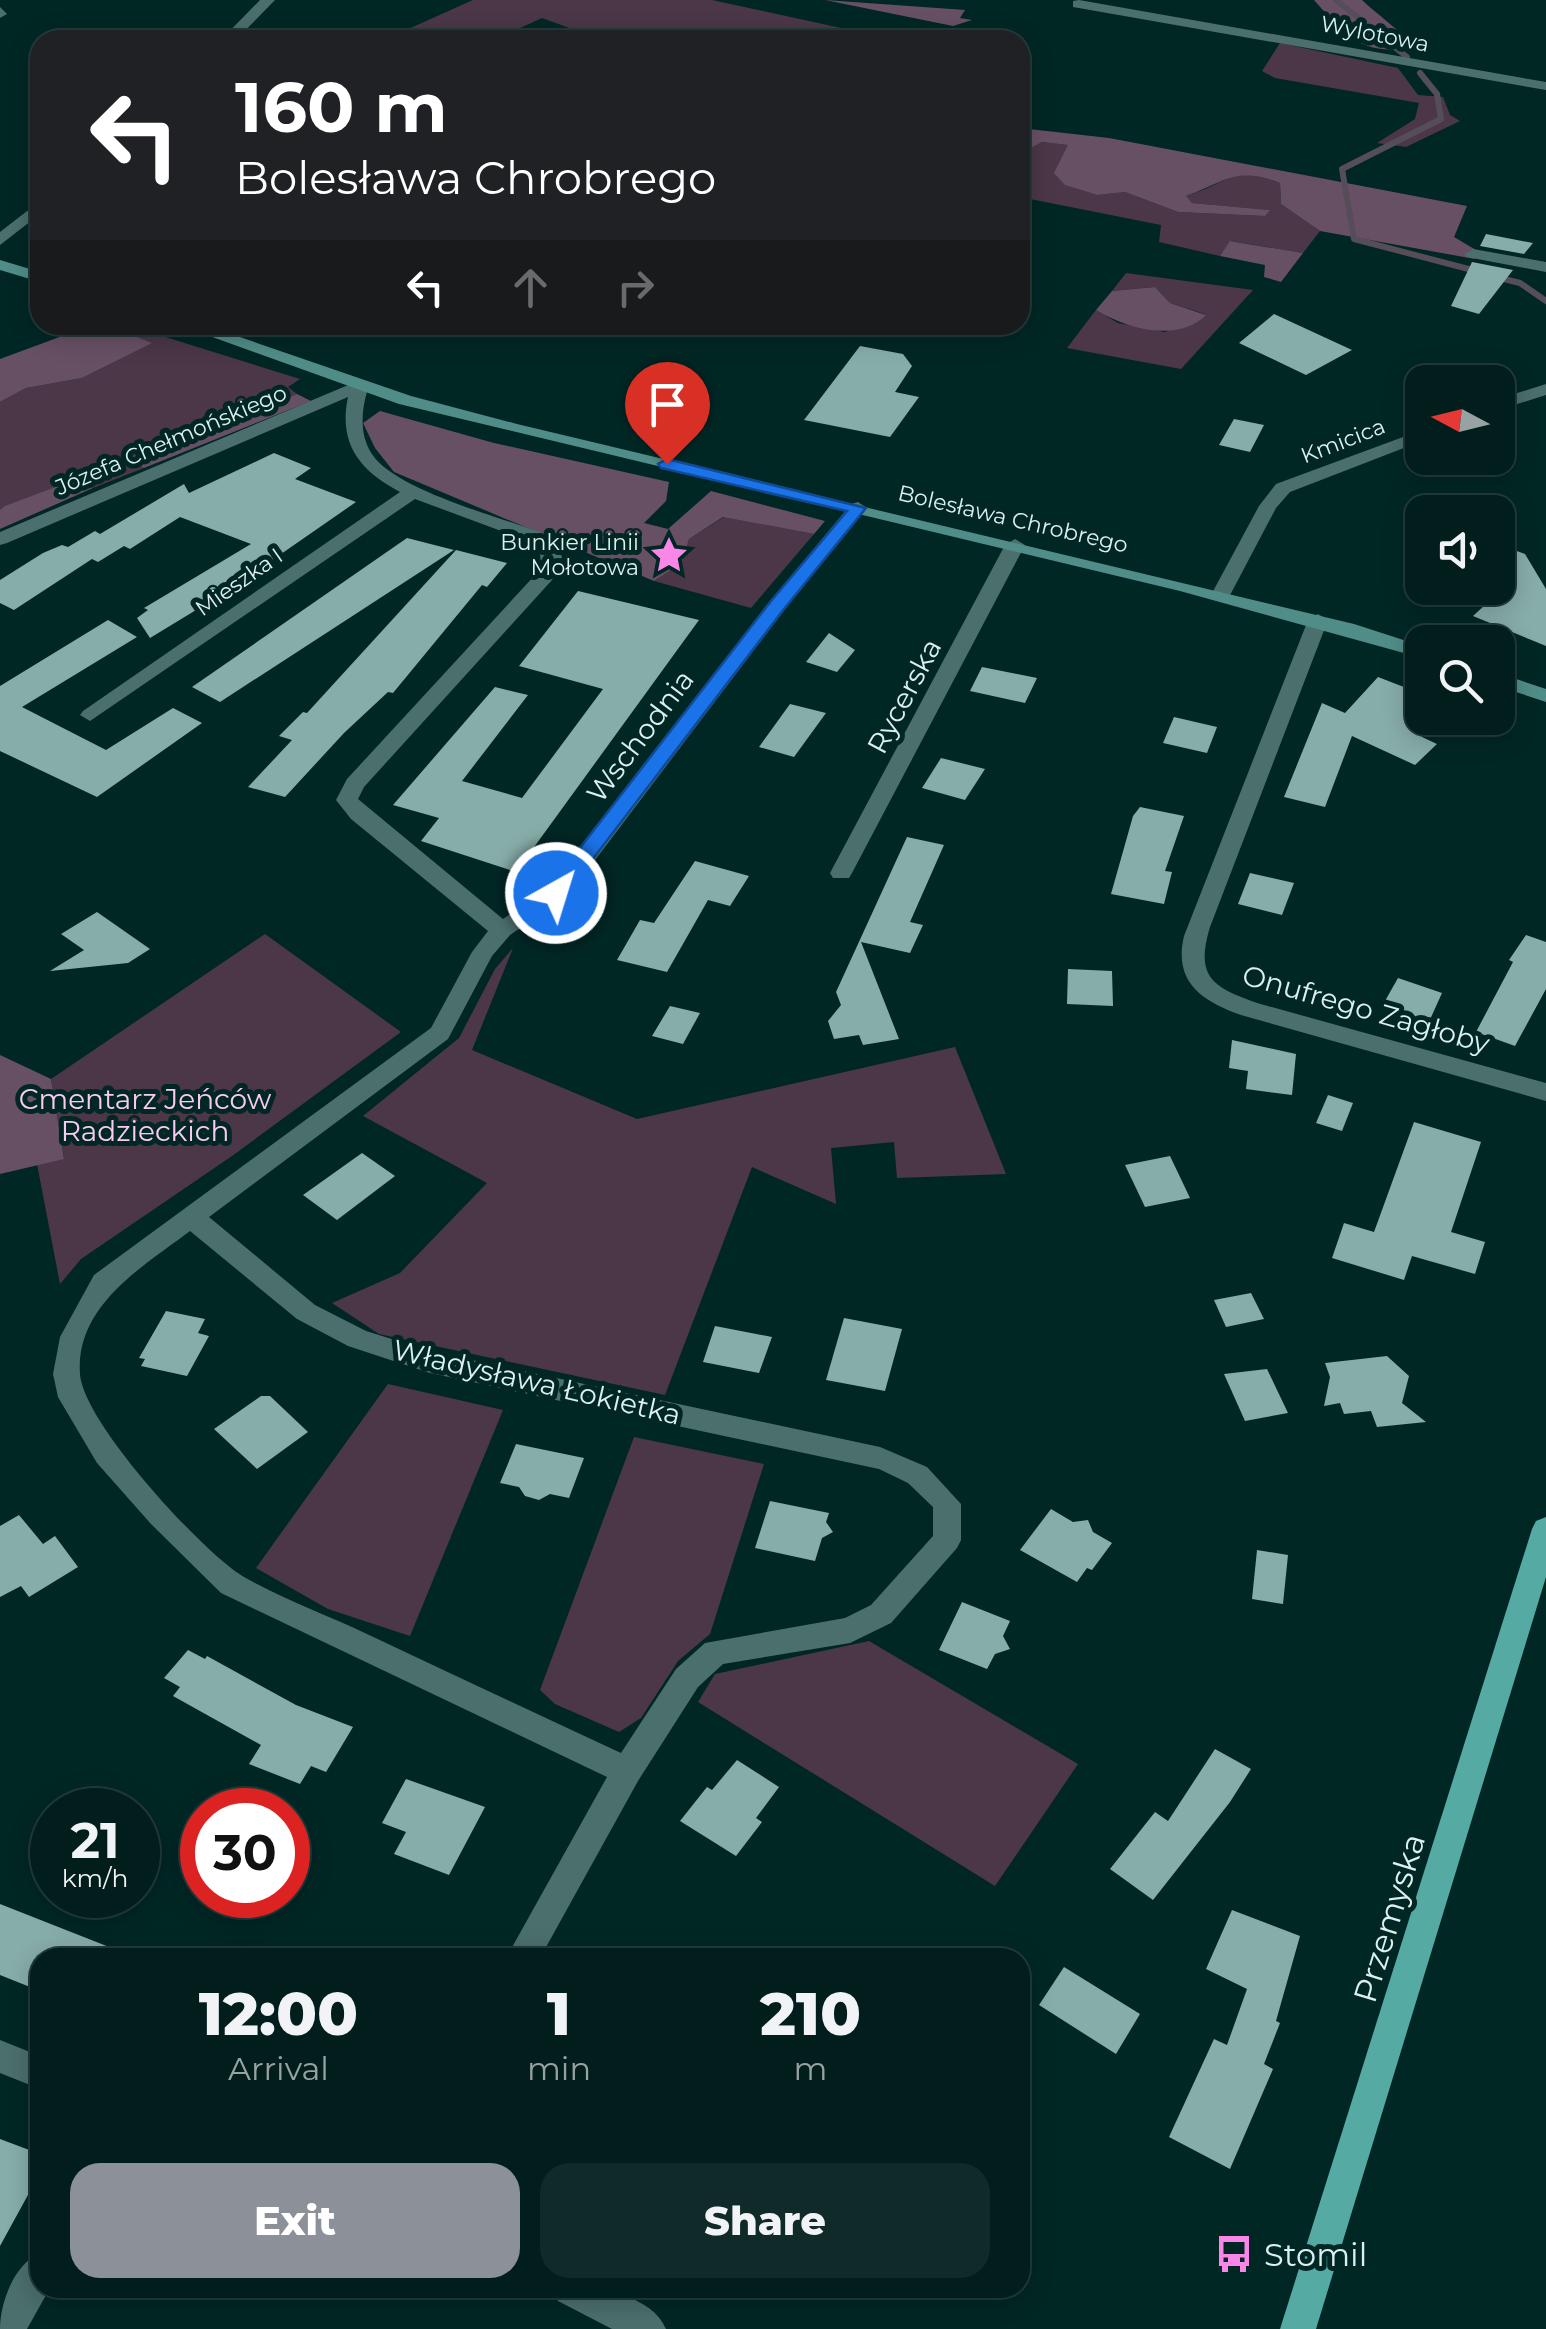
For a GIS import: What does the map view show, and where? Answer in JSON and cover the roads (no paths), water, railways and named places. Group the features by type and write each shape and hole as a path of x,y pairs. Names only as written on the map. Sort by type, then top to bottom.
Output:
{"main road":[{"name":"Przemyska","path":"1298,2329 1545,1541"}],"street":[{"path":"238,30 268,0"},
{"name":"Wylotowa","path":"1078,4 1546,86"},
{"path":"0,240 30,214"},
{"path":"1473,254 1546,267"},
{"path":"0,266 30,274"},
{"name":"Bolesława Chrobrego","path":"217,335 360,384 514,429 1221,595 1405,647"},
{"path":"360,384 351,412 355,436 375,469 416,490 535,537 548,547 552,557 544,576 355,784 347,800 358,814 502,930"},
{"name":"Józefa Chełmońskiego","path":"0,538 360,384"},
{"path":"1515,399 1546,389"},
{"name":"Kmicica","path":"1221,595 1268,506 1283,488 1405,441"},
{"name":"Mieszka I","path":"90,715 416,490"},
{"name":"Wschodnia","path":"192,1218 440,1033 483,952 502,930 556,893 578,867 778,605 858,508"},
{"name":"Rycerska","path":"841,873 1015,546"},
{"name":"Onufrego Zagłoby","path":"1318,620 1238,815 1198,930 1192,964 1199,983 1222,1000 1249,1009 1546,1092"},
{"path":"1515,685 1546,696"},
{"path":"192,1218 104,1282 72,1335 66,1377 80,1416 115,1463 190,1548 232,1584 627,1771"},
{"name":"Władysława Łokietka","path":"192,1218 306,1312 357,1339 430,1362 880,1458 910,1468 926,1479 948,1504 947,1540 882,1614 850,1630 715,1652 687,1678 627,1771 528,1948"},
{"path":"0,2056 30,2069"},
{"path":"7,2329 30,2289"},
{"path":"589,2298 648,2329"}],"waterway":[{"path":"1336,0 1407,57"},
{"path":"1420,73 1437,94 1441,119 1342,169 1354,239 1480,272"},
{"path":"1496,277 1520,283 1546,301"}],"place":[{"name":"Bunkier Linii Mołotowa","path":"669,555"},
{"name":"Stomil","path":"1234,2254"}],"park label":[{"name":"Cmentarz Jeńców Radzieckich","path":"145,1115"}]}
